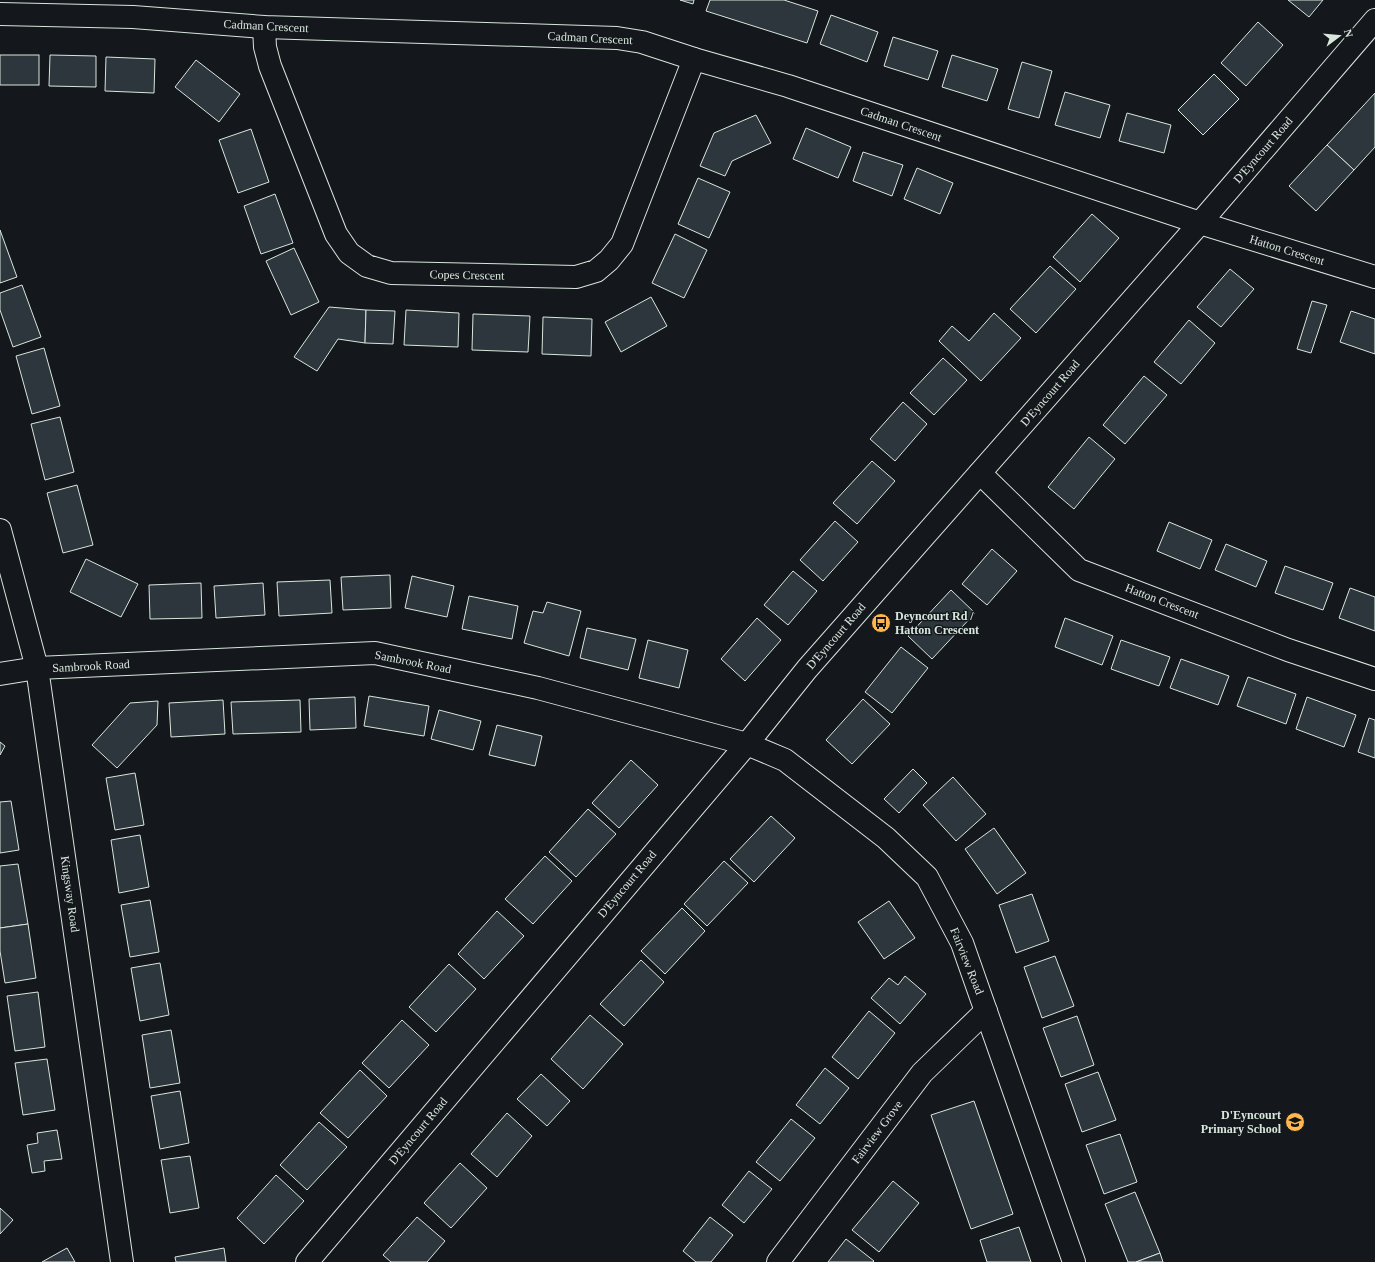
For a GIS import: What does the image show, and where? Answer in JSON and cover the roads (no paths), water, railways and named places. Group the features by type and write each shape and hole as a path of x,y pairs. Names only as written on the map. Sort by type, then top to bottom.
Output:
{"street":[{"name":"Cadman Crescent","path":"0,14 133,17 264,27 617,38 642,42 694,59 788,86 1200,223"},
{"name":"D'Eyncourt Road","path":"307,1262 747,744 806,669 1200,223 1375,20"},
{"name":"Copes Crescent","path":"264,27 265,46 270,66 336,234 349,253 367,266 391,273 576,277 596,271 609,260 622,244 694,59"},
{"name":"Hatton Crescent","path":"1200,223 1375,277"},
{"name":"Hatton Crescent","path":"980,473 1080,570 1288,650 1375,679"},
{"name":"Kingsway Road","path":"0,530 37,668 122,1262"},
{"name":"Sambrook Road","path":"0,674 37,668 375,653 538,688 747,744"},
{"name":"Fairview Road","path":"747,744 785,760 886,838 927,877 962,943 1074,1262"},
{"name":"Fairview Grove","path":"778,1262 922,1073 986,1011"}],"place":[{"name":"Deyncourt Rd / Hatton Crescent","path":"881,623"},
{"name":"D'Eyncourt Primary School","path":"1295,1122"}]}
